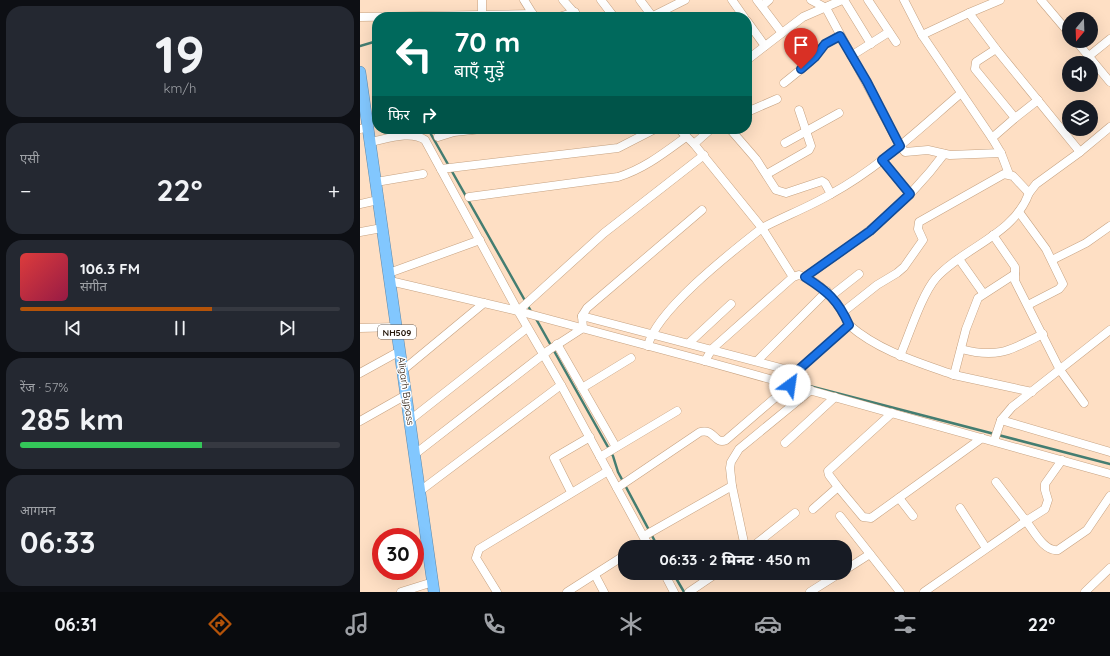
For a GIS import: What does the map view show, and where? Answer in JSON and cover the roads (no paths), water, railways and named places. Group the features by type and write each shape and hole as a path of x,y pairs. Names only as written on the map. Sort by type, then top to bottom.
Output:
{"highway":[{"name":"Aligarh Bypass","path":"360,72 364,128 370,142 434,587"}],"street":[{"path":"482,0 482,12"},
{"path":"524,0 531,12"},
{"path":"563,0 575,12"},
{"path":"601,0 610,12"},
{"path":"640,0 648,12"},
{"path":"662,12 685,0"},
{"path":"732,0 740,12"},
{"path":"769,0 759,3 782,33"},
{"path":"811,0 826,8 900,146 905,152 908,153 928,150 944,154 1001,153"},
{"path":"752,56 803,17 843,0 871,44"},
{"path":"868,0 896,42"},
{"path":"904,0 922,35 960,94 992,138 1001,153 1009,174"},
{"path":"922,35 1000,0"},
{"path":"1041,0 1062,24"},
{"path":"969,13 996,49 1080,152"},
{"path":"360,17 372,17"},
{"path":"752,28 765,46"},
{"path":"852,56 889,32"},
{"path":"784,83 810,62 825,44 840,36"},
{"path":"1082,48 1089,56 1110,39"},
{"path":"996,49 976,62 974,69 1015,118"},
{"path":"1098,67 1110,82"},
{"path":"650,340 672,309 696,284 762,228 831,194 882,160 960,94"},
{"path":"752,110 777,99"},
{"path":"992,138 1038,100"},
{"path":"767,174 809,150 810,143 799,110"},
{"path":"785,142 839,113"},
{"path":"900,356 935,279 946,268 993,236 1019,212 1029,193 1036,184 1080,152 1110,127"},
{"path":"438,137 448,134"},
{"path":"446,168 618,148 645,134"},
{"path":"684,134 704,155 762,228 793,277"},
{"path":"694,144 705,134"},
{"path":"734,134 767,174 776,190 781,193 819,181 825,183 831,194"},
{"path":"370,142 412,135 420,136 429,145 446,168 480,240 528,328 551,349 582,388 608,452 608,471 622,485 648,538 732,486"},
{"path":"469,197 618,177 643,167 686,137"},
{"path":"805,277 870,231 922,183 944,154"},
{"path":"518,311 604,233 704,155"},
{"path":"882,160 910,194"},
{"path":"376,182 422,174"},
{"path":"843,312 877,285 897,274 904,267 923,240 918,229 919,222 1004,174 1013,176 1029,193"},
{"path":"360,204 378,200"},
{"path":"414,454 551,349 583,322 587,308 702,210"},
{"path":"1019,212 1052,260 1062,280 1062,287 1028,304"},
{"path":"1052,260 1086,243 1110,226"},
{"path":"360,232 382,228"},
{"path":"993,236 1015,267 1015,281 1028,304 1060,370 1084,403"},
{"path":"389,277 480,240"},
{"path":"959,259 983,293"},
{"path":"757,361 829,294 859,274"},
{"path":"954,375 974,305 983,293 1015,274"},
{"path":"705,361 712,349 793,277 799,275 805,277 829,294 843,312 849,325 862,336 900,356 954,375 1032,392"},
{"path":"389,277 518,311 583,322 650,340 705,361 793,378"},
{"path":"403,370 484,303"},
{"path":"690,344 731,304"},
{"path":"583,322 650,340 690,344 757,361 793,378 811,390 982,438 995,439 1110,474"},
{"path":"622,485 700,432 706,431 711,433 722,442 726,440 849,325"},
{"path":"360,328 396,327"},
{"path":"410,420 528,328"},
{"path":"995,439 1000,423 1012,407 1110,331"},
{"path":"961,349 978,354 991,354 1014,348 1043,334"},
{"path":"551,349 561,385 590,437 608,452"},
{"path":"360,373 400,352"},
{"path":"582,388 631,358"},
{"path":"420,491 561,385"},
{"path":"744,540 732,486 730,468 734,455 811,390"},
{"path":"360,421 406,395"},
{"path":"785,443 835,397"},
{"path":"608,452 677,410"},
{"path":"892,413 828,471 829,475 838,487 863,517 867,519 899,498 982,438"},
{"path":"1000,423 1110,452"},
{"path":"571,492 554,458 590,437"},
{"path":"924,592 986,548 1045,509 1048,500 1045,484 1062,460"},
{"path":"497,592 476,558 479,549 608,471"},
{"path":"996,482 1046,548 1052,551 1058,550 1087,530 1110,496"},
{"path":"813,509 838,487"},
{"path":"899,498 913,516"},
{"path":"960,508 986,548"},
{"path":"761,540 795,513"},
{"path":"840,516 900,592"},
{"path":"852,566 870,554"},
{"path":"567,592 618,560"},
{"path":"1085,592 1110,568"},
{"path":"594,575 604,592"},
{"path":"668,580 674,592"},
{"path":"689,592 707,580"},
{"path":"810,592 829,580"},
{"path":"401,592 434,587"}],"waterway":[{"path":"360,46 372,42"},
{"path":"431,134 532,313"},
{"path":"535,317 613,456 618,472 654,540"},
{"path":"794,382 1110,464"},
{"path":"677,580 684,592"}]}
